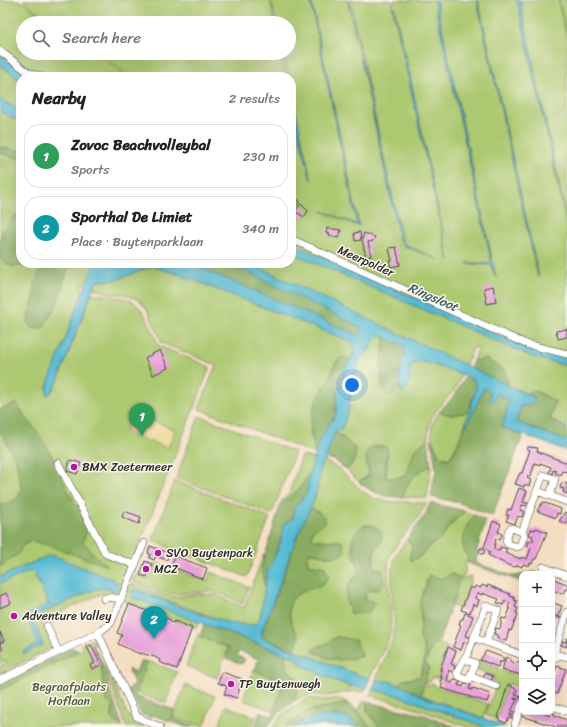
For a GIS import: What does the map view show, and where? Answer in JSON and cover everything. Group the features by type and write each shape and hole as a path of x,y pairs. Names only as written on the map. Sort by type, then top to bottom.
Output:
{"street":[{"path":"0,51 28,72"},
{"name":"Meerpolder","path":"296,241 526,344 567,354"},
{"path":"58,463 106,554 135,564"},
{"path":"522,532 543,475 555,479 550,495"},
{"path":"537,491 567,502"},
{"path":"0,680 98,633 111,624 144,543"},
{"path":"543,567 567,576"},
{"path":"104,599 108,597 121,599"},
{"path":"486,642 498,610 486,606 475,638 458,673 459,676 469,680 472,677 496,686"},
{"path":"555,650 567,612"},
{"path":"47,626 58,651"},
{"path":"98,633 137,717 160,727"},
{"path":"475,638 519,654"},
{"path":"555,658 560,655 567,657"},
{"path":"464,659 475,664 472,677"},
{"path":"555,707 567,711"},
{"path":"515,724 519,713"}],"green space":[{"path":"0,0 20,0 41,16 16,16 16,60 104,60 121,72 22,72 0,55"},
{"path":"23,0 270,0 273,16 42,16"},
{"path":"271,0 310,0 357,223 355,224 322,211 359,226 311,0 348,0 402,244 406,245 402,241 350,0 391,0 449,261 393,0 434,0 491,260 490,263 468,263 491,265 496,278 436,0 477,0 538,277 478,0 517,0 567,225 567,360 516,343 296,245 296,119 311,179 296,112 296,72 287,72 284,60 296,60 296,16 275,16"},
{"path":"520,0 558,0 567,40 567,221"},
{"path":"559,0 567,0 567,37"},
{"path":"107,60 282,60 285,72 124,72"},
{"path":"0,65 16,77 16,268 92,268 86,286 82,284 81,288 84,290 47,387 50,394 57,383 92,293 123,298 131,301 142,310 150,324 159,346 210,367 119,597 105,596 103,593 42,621 53,647 0,674 0,666 7,663 6,660 0,663 0,584 33,571 49,605 28,615 38,642 37,645 43,644 32,618 95,589 108,588 116,591 119,583 54,556 48,556 0,577"},
{"path":"0,147 16,150 16,158 0,153"},
{"path":"16,216 15,267 5,263 0,257 3,231"},
{"path":"296,254 533,357 567,366 567,428 550,419 555,401 530,391 528,394 508,385 508,380 486,359 473,361 478,348 474,347 465,366 260,268 296,268"},
{"path":"40,268 68,268 57,304 43,328 35,329 28,324 28,319 34,298 35,286"},
{"path":"148,268 159,268 350,341 354,346 354,351 349,361 347,357 335,364 321,393 310,432 316,454 199,409 216,365 162,343 147,309 139,300 123,294 111,294 93,288 98,281 116,280"},
{"path":"202,268 241,268 362,328 359,336"},
{"path":"377,335 385,337 384,343 394,386 400,391 410,366 421,361 462,374 457,385 432,417 428,430 428,439 415,449 404,477 386,478 388,452 385,446 373,446 366,463 369,472 368,476 359,482 347,470 354,462 344,438 335,432 341,430 348,412 353,382 360,359 368,352"},
{"path":"385,337 404,346 405,357 401,360 402,368 399,374 400,391 394,386 395,393 392,395 387,394 384,389 381,375"},
{"path":"343,357 349,361 345,366 344,381 337,393 336,414 319,441 316,454 311,430 314,408 321,392 331,376 336,362"},
{"path":"486,359 505,371 508,385 470,368 473,361"},
{"path":"466,376 475,382 476,389 468,412 452,415 439,412 452,398"},
{"path":"484,388 505,397 509,402 502,427 523,435 492,516 460,503 431,497 436,469 431,439 439,456 449,459 456,449 465,426 467,425"},
{"path":"533,390 555,401 550,419 567,428 567,441 516,422 521,406 535,398 528,394"},
{"path":"16,403 41,438 59,468 63,481 88,528 83,541 95,556 107,566 48,545 31,541 22,546 20,552 0,567 0,505 17,499 20,494 21,487 16,460 0,430 0,410"},
{"path":"439,412 452,415 468,412 461,436 449,459 439,456 432,438 431,430"},
{"path":"199,416 295,452 272,514 176,478"},
{"path":"335,432 355,448 355,458 347,470 334,460 326,458"},
{"path":"428,439 431,466 425,468 412,477 403,497 390,497 379,494 359,482 368,476 369,472 366,457 369,449 379,446 387,448 386,478 404,477 415,449"},
{"path":"302,455 314,459 309,474 298,490 280,506 281,501 288,496"},
{"path":"325,461 339,469 361,490 373,498 386,501 426,503 423,510 391,554 388,570 391,612 389,637 369,679 294,650 299,638 293,627 289,614 291,602 294,597 300,593 326,581 321,566 308,564 307,557 310,553 315,553 333,557 341,555 345,551 341,541 315,540 310,536 313,530 317,528 320,513 311,508 316,494 321,464","holes":["365,525 374,526 378,529 379,545 376,548 374,557 375,590 370,590 365,595 365,599 373,602 360,613 351,614 346,596 348,587 359,572 352,550 352,543 357,532","336,637 346,638 357,644 363,656 337,660 326,657 313,650"]},
{"path":"431,466 427,498 403,497 412,477 425,468"},
{"path":"309,474 307,494 293,511 293,519 288,521 272,562 265,587 262,575 262,565 280,506 298,490"},
{"path":"175,481 270,517 247,577 152,541"},
{"path":"430,503 465,511 450,525 442,538 428,546 421,556 411,561 410,556 412,545 407,539 425,515"},
{"path":"311,508 325,518 325,523 313,530 311,537 315,540 341,541 345,551 333,557 310,553 307,557 308,564 325,567 329,577 320,586 300,593 294,597 291,602 289,614 293,627 299,638 294,650 262,637 262,631 280,586 298,534"},
{"path":"465,511 475,515 467,525 463,536 464,548 469,559 465,562 465,574 461,579 471,576 471,579 461,609 452,606 456,595 454,594 447,577 440,579 420,602 420,638 424,647 425,657 420,676 403,680 399,685 392,682 376,680 390,648 393,637 394,617 392,574 396,554 407,539 412,545 410,556 421,555 439,539"},
{"path":"475,515 486,521 477,549 476,563 512,576 519,575 519,581 465,562 469,559 464,548 463,536 467,525"},
{"path":"365,525 374,526 381,532 382,541 374,554 372,561 375,568 379,568 383,571 383,583 378,590 370,590 365,595 365,599 375,603 368,613 354,613 351,615 347,602 347,592 351,583 359,572 352,541 358,530"},
{"path":"264,553 262,575 265,587 262,607 259,621 253,625 230,623 134,589 133,591 131,590 133,593 132,597 199,622 196,628 123,600 130,583 162,595 176,597 198,594 217,595 244,608"},
{"path":"155,563 207,581 210,572 249,587 242,604 222,594 210,591 177,594 163,593 132,581 135,574 149,579"},
{"path":"451,573 460,579 439,641 433,644 425,664 429,666 421,695 399,685 403,680 420,676 422,671 425,657 424,647 420,638 420,602 429,575 443,578"},
{"path":"204,624 285,654 288,669 292,675 299,680 295,700 275,717 268,727 255,727 260,712 272,716 284,682 255,671 258,659 239,651 237,656 245,659 242,664 226,658 229,648 200,637"},
{"path":"198,634 229,645 217,678 186,666"},
{"path":"336,637 355,640 363,656 337,660 327,658 313,651 317,647 326,644"},
{"name":"Begraafplaats Hoflaan","path":"91,640 96,640 98,644 92,645 101,666 102,689 105,690 109,703 113,705 113,721 122,725 123,727 0,727 0,690 83,649 81,644"},
{"path":"436,643 447,647 439,670 441,671 439,676 441,677 441,680 433,677 430,682 424,684 429,666 425,664 433,644"},
{"path":"92,645 110,678 108,685 122,725 113,721 113,706 106,700 105,690 102,689 101,666"},
{"path":"72,648 79,651 0,690 0,683"},
{"path":"285,654 294,657 301,665 349,686 366,689 363,692 355,691 326,696 310,694 295,700 299,680 292,675 288,669"},
{"path":"141,660 147,662 135,696 174,710 172,718 195,727 186,727 153,715 151,718 141,714 128,689 135,685 128,669 136,672"},
{"path":"479,660 511,674 512,672 519,675 519,687 508,683 497,720 485,715 497,684 492,681 494,676 476,669"},
{"path":"147,661 177,672 166,703 136,693"},
{"path":"254,669 285,680 274,711 243,700"},
{"path":"115,679 117,682 114,684 128,716 133,716 144,727 126,727 111,684 111,681"},
{"path":"434,683 433,685 488,704 483,718 421,695 423,687"},
{"path":"185,685 215,696 204,727 173,717"},
{"path":"372,690 393,694 486,727 467,727 423,711 370,695"},
{"path":"308,698 327,700 340,698 348,703 308,711 284,727 272,727 286,711"},
{"path":"364,701 367,702 367,710 379,727 370,727 358,711"},
{"path":"367,702 424,715 456,727 379,727 367,710"},
{"path":"348,703 358,711 370,727 302,721 294,727 284,727 308,711"},
{"path":"226,706 256,717 252,727 219,727"}],"sand":[{"path":"133,413 175,430 168,448 125,432"}],"water":[{"path":"310,0 359,226 322,211 355,224 357,223"},
{"path":"348,0 402,241 406,245 439,260 405,246 400,242"},
{"path":"391,0 409,71 445,245"},
{"path":"434,0 436,0 496,278 491,265 467,264 490,263 491,260"},
{"path":"478,0 539,277 532,251"},
{"path":"517,0 520,0 567,225"},
{"path":"0,55 22,72 16,72 16,77 0,65"},
{"path":"0,99 16,108 16,120 0,112"},
{"path":"296,112 311,180 296,124"},
{"path":"296,245 516,343 567,360 567,366 533,357 296,254"},
{"path":"92,268 147,268 116,280 98,281 95,283 57,383 50,394 47,395 47,387"},
{"path":"159,268 202,268 360,336 362,328 240,268 261,268 535,398 532,404 521,406 516,422 567,441 567,451 502,427 509,402 505,397 497,393 493,402 490,402 490,392 484,388 467,425 465,426 476,389 474,380 462,374 421,361 410,366 410,381 403,393 400,391 399,374 402,368 401,360 405,357 404,346 377,335 368,352 360,359 353,382 348,412 341,430 335,431 325,461 321,464 314,498 298,533 262,631 262,637 267,640 369,679 366,689 327,678 300,663 294,657 131,597 133,593 130,592 134,589 215,619 246,625 256,624 261,615 267,572 281,542 283,526 285,523 293,519 294,508 307,493 309,474 319,441 336,414 337,393 344,381 344,370 354,352 354,344 350,341"},
{"path":"48,556 54,556 114,580 120,587 116,591 108,588 95,589 32,618 43,645 24,654 23,651 38,644 27,619 28,615 49,604 33,571 0,584 0,577"},
{"path":"376,680 392,682 432,700 507,727 486,727 393,694 372,690"},
{"path":"332,715 347,717 359,727 320,725 294,727 303,721 312,718"}],"building":[{"path":"296,198 300,201 296,207"},
{"path":"301,204 308,211 304,217 296,212"},
{"path":"327,228 341,230 339,238 329,236 330,234 326,233"},
{"path":"360,232 361,240 355,241 354,233"},
{"path":"364,233 375,237 373,241 368,242 371,256 366,257 362,240"},
{"path":"396,247 400,265 391,267 389,261 392,261 389,248"},
{"path":"493,286 496,302 487,304 484,288"},
{"path":"567,329 567,337 558,339 556,331"},
{"path":"160,350 168,368 153,375 145,358"},
{"path":"528,447 538,448 537,451 567,463 567,472 562,471 561,475 555,473 556,471 553,470 552,474 549,473 551,467 540,463 540,465 535,463 530,477 528,476 527,478 531,480 529,486 525,484 524,487 515,484 520,473 522,473 530,450 527,449"},
{"name":"BMX Zoetermeer","path":"70,460 81,463 77,474 67,471"},
{"path":"562,482 567,484 567,494 563,492 564,489 560,488"},
{"path":"519,488 527,491 523,502 529,504 528,506 522,505 520,510 524,511 522,517 518,516 515,524 506,521 509,515 506,515 508,509 511,510"},
{"path":"543,502 561,509 560,514 557,513 556,518 537,511"},
{"path":"124,511 141,517 139,524 122,517"},
{"path":"565,512 567,513 567,524 559,521"},
{"path":"493,521 501,524 498,532 502,534 500,540 496,538 494,549 499,551 501,547 507,549 505,553 521,559 522,557 527,559 531,548 527,547 529,541 533,542 534,540 532,539 533,536 529,535 531,529 535,530 536,528 547,532 536,559 534,559 532,564 530,563 529,566 523,564 522,567 517,565 516,567 510,566 488,555 490,552 484,547"},
{"name":"SVO Buytenpark","path":"150,546 169,553 167,560 156,556 154,560 149,558 150,554 148,553"},
{"path":"482,548 485,551 482,554 479,551"},
{"path":"175,556 207,568 203,579 171,566"},
{"name":"MCZ","path":"145,561 152,564 147,577 140,575"},
{"path":"555,578 567,584 567,590 565,589 563,594 555,591"},
{"path":"482,585 487,587 488,585 510,594 510,596 515,598 514,600 517,601 515,607 518,608 516,613 518,614 511,631 509,630 506,641 497,638 498,635 494,634 496,628 500,629 502,618 506,619 510,609 508,608 510,603 505,601 503,605 497,603 499,599 482,593 482,595 477,593 475,598 479,600 477,606 473,604 470,613 461,610 470,587 474,589 475,586 481,588"},
{"path":"6,593 11,603 0,608 0,596"},
{"path":"129,604 171,620 171,622 174,623 175,621 192,628 177,669 159,662 160,660 155,657 140,654 118,644 122,635 117,633"},
{"path":"555,604 562,606 558,616 555,616"},
{"path":"465,613 473,616 466,636 470,637 468,643 464,642 461,650 453,647 461,625 459,624"},
{"path":"0,632 4,641 0,643"},
{"path":"567,638 567,647 561,645 563,641 566,642"},
{"path":"0,643 3,649 0,651"},
{"path":"91,645 101,665 92,669 90,665 95,663 87,647"},
{"path":"448,647 456,651 451,664 455,666 453,672 449,670 447,681 452,683 454,679 460,681 458,685 463,687 465,683 471,685 469,689 472,690 473,688 490,694 487,702 441,688 443,684 440,682 442,671 440,670"},
{"path":"486,651 504,658 503,662 500,662 498,667 480,660"},
{"path":"506,657 511,659 510,661 517,664 519,661 519,674 502,670"},
{"path":"557,666 566,669 557,694 555,693 555,672"},
{"name":"TP Buytenwegh","path":"222,672 242,679 237,698 224,694 227,686 218,683"},
{"path":"485,673 493,676 491,681 483,678"},
{"path":"508,684 517,690 515,695 519,696 518,699 514,698 517,700 511,711 517,713 516,716 510,714 510,716 515,718 514,720 509,718 506,723 499,720 500,718 498,717"},
{"path":"520,715 554,715 567,720 567,727 556,727 522,716 521,718 518,717"}],"place":[{"name":"Zovoc Beachvolleybal","path":"142,436"},
{"name":"BMX Zoetermeer","path":"74,467"},
{"name":"SVO Buytenpark","path":"158,553"},
{"name":"MCZ","path":"146,569"},
{"name":"Adventure Valley","path":"14,616"},
{"name":"Sporthal De Limiet","path":"154,639"},
{"name":"TP Buytenwegh","path":"231,684"}],"water label":[{"name":"Ringsloot","path":"433,297"}]}
